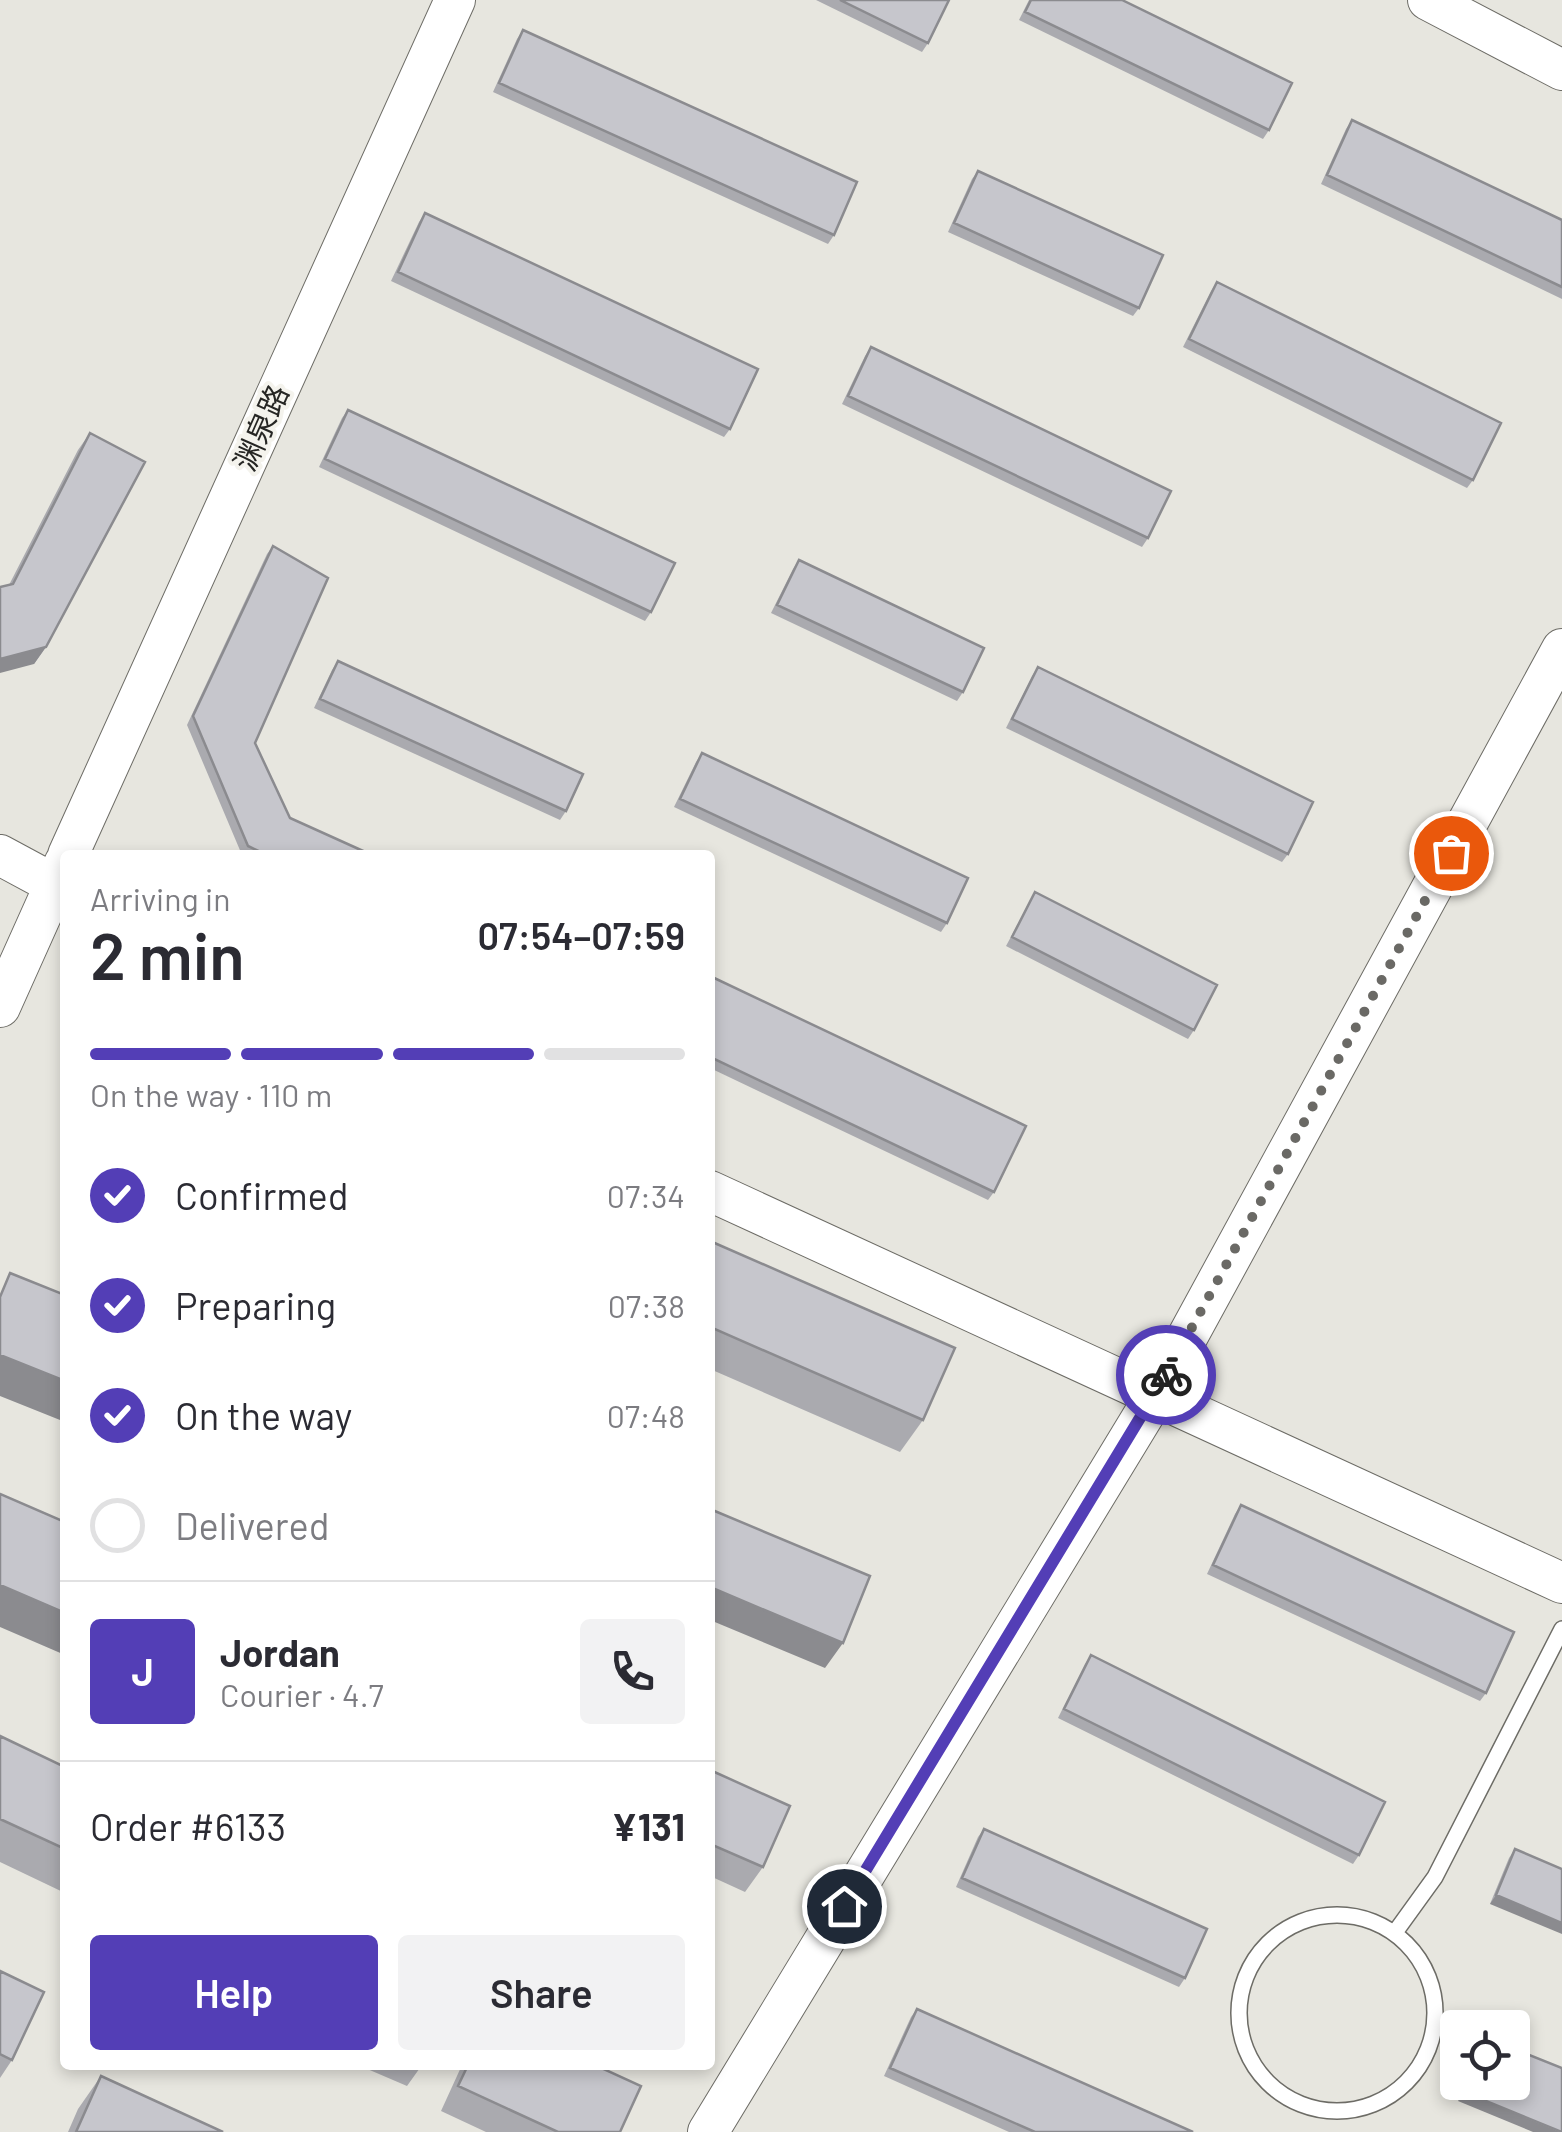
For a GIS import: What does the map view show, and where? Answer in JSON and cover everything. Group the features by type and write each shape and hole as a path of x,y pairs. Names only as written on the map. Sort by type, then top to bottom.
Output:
{"street":[{"name":"渊泉路","path":"73,850 455,0"},
{"path":"1428,0 1562,70"},
{"path":"708,2132 1154,1398 1562,649"},
{"path":"0,855 60,872"},
{"name":"渊泉路","path":"0,1007 60,879"},
{"path":"715,1192 1562,1583"}],"lane":[{"path":"1396,1931 1435,1877 1562,1629"},
{"path":"1336,1912 1396,1931 1434,1981 1434,2043 1398,2094 1339,2114 1279,2096 1241,2045 1240,1983 1276,1932 1336,1912"}],"building":[{"path":"840,0 949,0 928,43"},
{"path":"1031,0 1122,0 1292,83 1269,130 1025,12"},
{"path":"523,30 857,182 834,235 499,83"},
{"path":"1352,120 1562,220 1562,287 1327,175"},
{"path":"978,171 1163,255 1139,308 954,223"},
{"path":"425,213 758,369 730,429 398,272"},
{"path":"1217,282 1501,423 1473,480 1189,339"},
{"path":"871,347 1171,491 1148,538 848,396"},
{"path":"348,410 675,563 651,612 325,459"},
{"path":"90,433 145,462 46,647 0,659 0,587 13,584"},
{"path":"273,546 328,578 255,743 290,818 361,850 256,850 248,846 193,716"},
{"path":"799,560 984,648 963,692 777,605"},
{"path":"338,661 583,774 566,811 320,699"},
{"path":"1038,667 1313,802 1288,854 1012,719"},
{"path":"702,753 968,878 947,923 680,799"},
{"path":"1035,892 1217,985 1194,1030 1012,937"},
{"path":"715,978 1026,1126 994,1192 715,1059"},
{"path":"715,1243 955,1348 923,1420 715,1329"},
{"path":"10,1273 60,1293 60,1379 0,1355 0,1297"},
{"path":"0,1494 60,1520 60,1611 0,1585"},
{"path":"1241,1505 1514,1632 1486,1693 1213,1565"},
{"path":"715,1511 870,1576 843,1643 715,1589"},
{"path":"1091,1655 1385,1802 1359,1855 1064,1709"},
{"path":"0,1736 60,1765 60,1847 0,1819"},
{"path":"715,1772 790,1806 763,1867 715,1846"},
{"path":"984,1829 1207,1929 1185,1978 962,1878"},
{"path":"1515,1849 1562,1869 1562,1923 1496,1895"},
{"path":"0,1971 44,1992 12,2060 0,2054"},
{"path":"917,2009 1193,2132 1035,2132 890,2068"},
{"path":"1530,2055 1562,2068 1562,2132 1484,2100 1530,2100"},
{"path":"466,2070 606,2070 641,2086 620,2132 558,2132 458,2086"},
{"path":"101,2076 223,2132 76,2132"}],"way so far":[{"path":"1166,1375 1451,853"}],"route":[{"path":"844,1906 1166,1375"}]}
